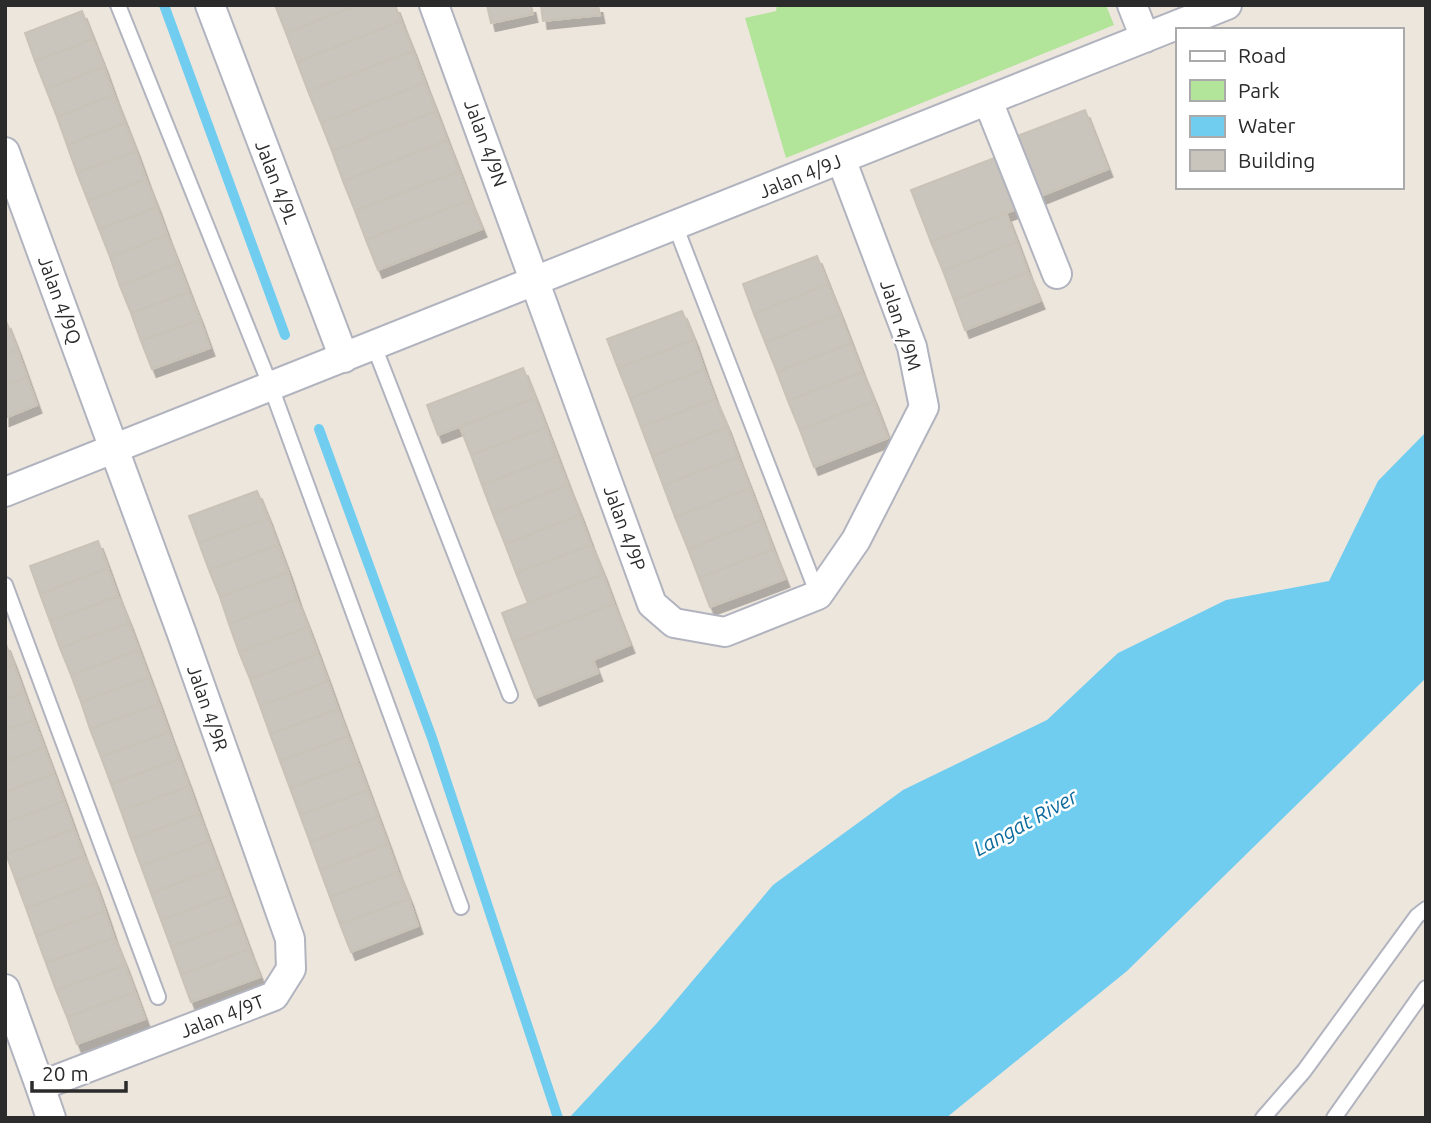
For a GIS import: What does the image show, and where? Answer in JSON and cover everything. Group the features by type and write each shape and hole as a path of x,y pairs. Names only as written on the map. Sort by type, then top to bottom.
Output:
{"street":[{"name":"Jalan 4/9L","path":"210,5 344,358"},
{"name":"Jalan 4/9N","path":"434,5 537,281"},
{"path":"1132,5 1145,38"},
{"name":"Jalan 4/9J","path":"374,346 1227,5"},
{"path":"988,101 1057,274"},
{"name":"Jalan 4/9Q","path":"5,152 115,449"},
{"name":"Jalan 4/9M","path":"818,595 856,540 924,407 912,347 841,159"},
{"name":"Jalan 4/9P","path":"537,281 652,604 674,624 725,632 818,595"},
{"path":"5,492 374,346"},
{"name":"Jalan 4/9R","path":"115,449 290,939 291,969"},
{"name":"Jalan 4/9T","path":"40,1086 274,996 291,969"},
{"path":"5,989 51,1118"}],"lane":[{"path":"118,5 271,387 461,907"},
{"path":"675,225 818,595"},
{"path":"374,346 510,695"},
{"path":"5,585 158,997"},
{"path":"1263,1118 1304,1072 1417,916 1426,909"},
{"path":"1334,1118 1426,989"}],"green space":[{"path":"777,5 1106,5 1114,25 786,158 745,18 776,11"}],"water":[{"name":"Langat River","path":"1426,432 1426,678 1127,971 946,1118 569,1118 657,1023 773,885 903,790 1047,720 1118,653 1226,600 1329,581 1378,481"}],"building":[{"path":"275,5 357,5 286,33"},
{"path":"357,5 395,5 401,21 297,62 286,33"},
{"path":"487,5 531,5 533,14 491,23"},
{"path":"541,5 598,5 600,15 543,21"},
{"path":"82,11 93,39 35,61 25,33"},
{"path":"401,21 413,51 308,91 297,62"},
{"path":"93,39 104,67 46,89 35,61"},
{"path":"413,51 425,83 321,123 308,91"},
{"path":"104,67 114,95 57,117 46,89"},
{"path":"425,83 436,111 332,151 321,123"},
{"path":"114,95 125,123 67,145 57,117"},
{"path":"1085,110 1108,169 1036,198 1012,138"},
{"path":"436,111 447,140 343,181 332,151"},
{"path":"125,123 136,151 77,173 67,145"},
{"path":"447,140 459,171 355,211 343,181"},
{"path":"136,151 146,179 88,201 77,173"},
{"path":"1002,155 1022,207 931,242 911,190"},
{"path":"459,171 470,200 366,240 355,211"},
{"path":"146,179 157,207 99,229 88,201"},
{"path":"470,200 482,229 378,270 366,240"},
{"path":"157,207 167,235 110,257 99,229"},
{"path":"1006,213 1017,242 943,271 931,242"},
{"path":"167,235 178,263 120,286 110,257"},
{"path":"1017,242 1028,272 954,300 943,271"},
{"path":"817,256 828,284 754,314 743,284"},
{"path":"178,263 189,292 131,313 120,286"},
{"path":"1028,272 1040,301 965,330 954,300"},
{"path":"828,284 840,314 765,342 754,314"},
{"path":"189,292 200,320 141,341 131,313"},
{"path":"682,311 694,340 618,368 607,339"},
{"path":"840,314 851,343 777,372 765,342"},
{"path":"200,320 210,348 152,369 141,341"},
{"path":"5,322 17,349 5,354"},
{"path":"694,340 704,369 630,398 618,368"},
{"path":"851,343 862,372 788,401 777,372"},
{"path":"17,349 27,377 5,386 5,354"},
{"path":"523,368 535,398 438,435 427,405"},
{"path":"704,369 715,399 641,427 630,398"},
{"path":"862,372 874,401 800,430 788,401"},
{"path":"27,377 37,405 5,418 5,386"},
{"path":"535,398 546,427 471,455 460,427"},
{"path":"715,399 727,427 652,456 641,427"},
{"path":"874,401 888,438 814,467 800,430"},
{"path":"546,427 557,456 482,485 471,455"},
{"path":"727,427 738,457 663,485 652,456"},
{"path":"557,456 568,485 493,514 482,485"},
{"path":"738,457 750,488 675,517 663,485"},
{"path":"568,485 580,515 505,544 493,514"},
{"path":"750,488 762,520 688,549 675,517"},
{"path":"257,491 268,518 199,543 189,516"},
{"path":"580,515 591,545 516,573 505,544"},
{"path":"268,518 278,545 209,570 199,543"},
{"path":"762,520 773,549 699,578 688,549"},
{"path":"98,541 108,568 40,594 30,566"},
{"path":"278,545 288,572 220,597 209,570"},
{"path":"591,545 603,574 528,603 516,573"},
{"path":"773,549 785,579 710,607 699,578"},
{"path":"108,568 118,596 50,621 40,594"},
{"path":"288,572 297,599 229,624 220,597"},
{"path":"603,574 614,604 513,642 502,613"},
{"path":"118,596 129,623 60,648 50,621"},
{"path":"297,599 308,627 239,652 229,624"},
{"path":"614,604 630,645 593,660 598,673 535,698 513,642"},
{"path":"129,623 139,650 71,675 60,648"},
{"path":"308,627 318,654 250,679 239,652"},
{"path":"5,642 14,665 5,668"},
{"path":"139,650 149,677 81,702 71,675"},
{"path":"318,654 328,681 260,706 250,679"},
{"path":"14,665 24,693 5,699 5,668"},
{"path":"149,677 159,704 90,729 81,702"},
{"path":"328,681 338,709 270,734 260,706"},
{"path":"24,693 34,720 5,730 5,699"},
{"path":"159,704 169,732 101,757 90,729"},
{"path":"338,709 348,736 280,761 270,734"},
{"path":"34,720 44,747 5,762 5,730"},
{"path":"169,732 179,759 111,784 101,757"},
{"path":"348,736 358,763 290,788 280,761"},
{"path":"44,747 54,774 5,792 5,762"},
{"path":"179,759 189,786 121,811 111,784"},
{"path":"358,763 368,790 300,815 290,788"},
{"path":"54,774 64,801 5,823 5,792"},
{"path":"189,786 199,814 131,839 121,811"},
{"path":"368,790 378,817 310,842 300,815"},
{"path":"64,801 74,829 6,854 5,823"},
{"path":"199,814 209,841 141,866 131,839"},
{"path":"378,817 388,844 320,870 310,842"},
{"path":"74,829 84,856 16,881 6,854"},
{"path":"209,841 219,868 151,893 141,866"},
{"path":"388,844 398,872 330,897 320,870"},
{"path":"84,856 95,883 26,908 16,881"},
{"path":"219,868 229,895 161,920 151,893"},
{"path":"398,872 409,899 340,924 330,897"},
{"path":"95,883 105,911 36,936 26,908"},
{"path":"229,895 239,922 171,947 161,920"},
{"path":"409,899 418,926 351,952 340,924"},
{"path":"105,911 114,938 46,963 36,936"},
{"path":"239,922 249,949 181,975 171,947"},
{"path":"114,938 125,965 56,990 46,963"},
{"path":"249,949 260,977 191,1002 181,975"},
{"path":"125,965 135,992 67,1017 56,990"},
{"path":"135,992 145,1019 77,1044 67,1017"}],"waterway":[{"path":"164,5 285,335"},
{"path":"319,429 432,738 558,1118"}]}
